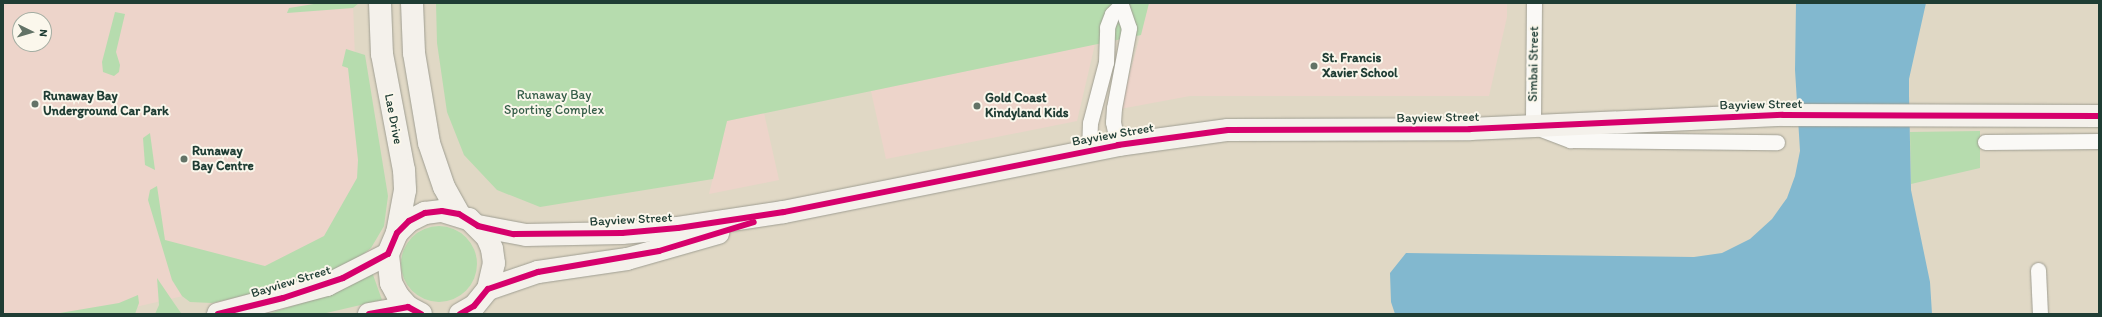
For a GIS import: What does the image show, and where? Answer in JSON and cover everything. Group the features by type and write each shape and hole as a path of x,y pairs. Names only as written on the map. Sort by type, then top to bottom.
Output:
{"main road":[{"path":"412,3 413,41 428,142 444,187 459,214"},
{"path":"379,10 413,41"},
{"name":"Lae Drive","path":"379,10 388,95 404,170 405,190 397,233"},
{"name":"Bayview Street","path":"478,226 520,235 622,233 784,212 1089,150 1228,130 1470,129 1783,115 2099,116"},
{"path":"415,310 398,296 391,283 388,254 397,233 410,221 425,213 442,211 459,214 478,226 486,237 494,263 488,289 468,311"},
{"name":"Bayview Street","path":"488,289 538,272 659,251 784,212"},
{"name":"Bayview Street","path":"218,314 327,285 388,254"},
{"path":"369,314 415,310"}],"street":[{"name":"Simbai Street","path":"1533,126 1534,3"},
{"path":"1089,150 1090,123 1106,62 1108,21 1121,5 1129,28 1114,108 1113,122 1118,145"},
{"name":"Bayview Street","path":"1533,126 1570,140 1777,142"},
{"path":"1984,142 2099,141"},
{"path":"2038,270 2040,314"}],"shaded area":[{"name":"Runaway Bay Centre","path":"3,3 353,3 355,59 366,137 348,224 274,275 105,314 3,314"},
{"name":"St. Francis Xavier School","path":"1149,3 1507,3 1507,17 1489,96 1190,96 1120,109"},
{"name":"Gold Coast Kindyland Kids","path":"1095,44 1077,121 886,159 871,91"},
{"path":"764,113 779,180 709,194 727,121"}],"green space":[{"path":"320,3 359,3 353,8 287,13 289,8"},
{"name":"Runaway Bay Sporting Complex","path":"436,3 1149,3 1141,35 727,121 713,179 540,207 497,190 464,155 447,112 437,43"},
{"path":"115,12 125,14 116,52 120,65 119,72 114,76 103,72 102,62"},
{"path":"346,49 365,55 388,196 384,226 371,248 352,263 332,275 212,303 190,302 182,296 172,280 148,200 150,190 157,186 165,240 265,266 324,236 357,178 358,160 348,68 342,66"},
{"path":"1980,131 1980,168 1911,184 1910,132"},
{"path":"150,133 155,170 145,165 143,138"},
{"path":"439,226 453,229 466,237 474,250 477,264 474,278 466,291 453,299 439,302 425,299 412,291 404,278 401,264 404,250 412,237 425,229"},
{"path":"372,272 382,300 322,314 268,314 313,299"},
{"path":"157,278 181,313 155,314 159,305"},
{"path":"138,295 139,303 135,314 54,314 119,303"}],"water":[{"path":"1796,3 1926,3 1909,79 1909,95 1911,190 1930,282 1932,314 1395,314 1391,302 1390,273 1406,253 1694,257 1722,253 1750,239 1772,219 1787,198 1795,176 1800,151 1795,70"}],"cycle path":[{"path":"218,314 283,298 343,278 388,254 397,233 409,221 425,213 442,211 459,214 478,226 514,234 622,233 678,228 784,212 1118,145 1228,130 1470,129 1783,115 2099,116"},
{"path":"460,314 474,306 488,289 538,272 659,251 754,222"},
{"path":"369,314 408,307 421,314"}],"place":[{"name":"St. Francis Xavier School","path":"1314,66"},
{"name":"Runaway Bay Underground Car Park","path":"35,104"},
{"name":"Gold Coast Kindyland Kids","path":"977,106"},
{"name":"Runaway Bay Centre","path":"184,159"}]}
